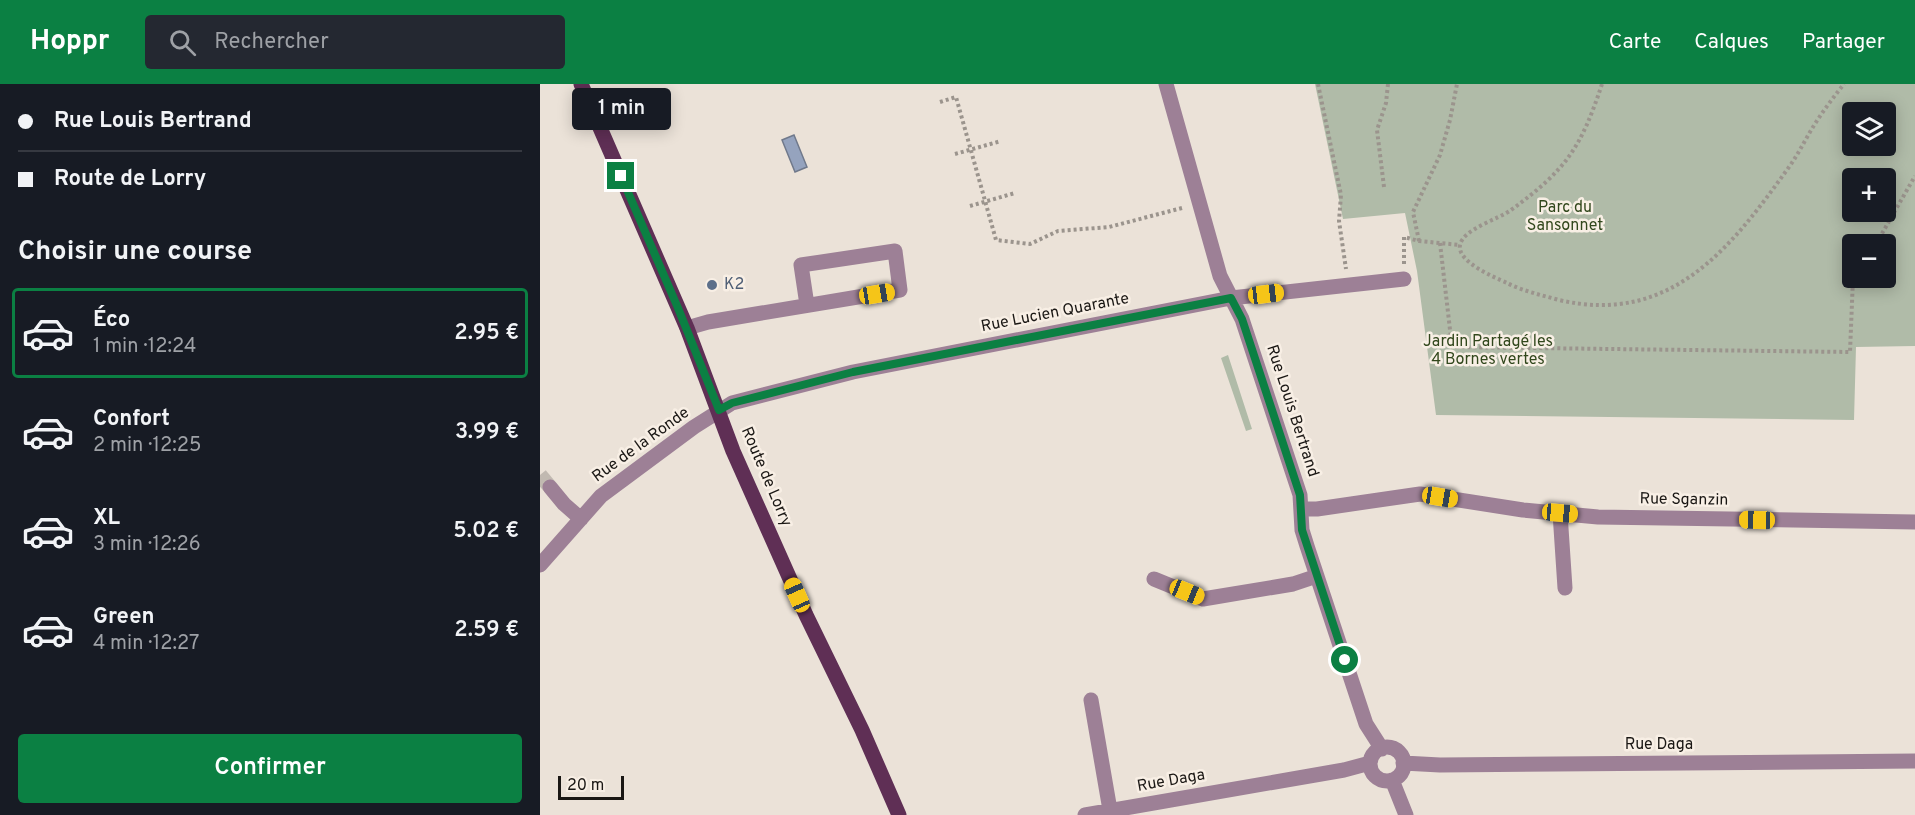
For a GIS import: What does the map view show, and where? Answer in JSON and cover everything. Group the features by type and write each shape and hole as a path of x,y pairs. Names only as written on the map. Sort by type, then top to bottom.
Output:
{"main road":[{"name":"Route de Lorry","path":"581,84 687,328 733,451 806,615 862,730 898,815"}],"street":[{"name":"Rue Louis Bertrand","path":"1166,84 1220,276 1242,319 1300,495 1302,530 1366,724 1382,748"},
{"path":"687,328 708,322 900,290 895,251 801,265 807,305"},
{"name":"Rue Lucien Quarante","path":"719,410 732,403 853,372 1004,341 1231,298 1404,279"},
{"name":"Rue de la Ronde","path":"540,565 601,496 719,410"},
{"path":"550,487 581,519"},
{"name":"Rue Sganzin","path":"1302,509 1420,494 1523,510 1598,517 1915,522"},
{"path":"1560,513 1565,588"},
{"path":"1154,579 1203,599 1293,584 1317,576"},
{"path":"1091,700 1110,810"},
{"path":"1382,748 1396,750 1402,758 1402,772 1392,780 1386,781 1376,777 1370,768 1374,754 1382,748"},
{"name":"Rue Daga","path":"1403,763 1440,765 1915,761"},
{"name":"Rue Daga","path":"1085,815 1344,770 1370,762"},
{"path":"1392,780 1406,815"}],"path":[{"path":"1318,84 1341,195 1339,221 1348,285"},
{"path":"1384,187 1377,130 1386,103 1388,84"},
{"path":"1419,241 1413,212 1440,155 1450,120 1456,84"},
{"path":"1602,84 1587,128 1577,146 1544,186 1509,212 1465,235 1460,245 1461,253 1468,262 1516,288 1579,303 1606,305 1633,302 1655,296 1677,286 1709,264 1738,234 1791,166 1821,115 1844,84"},
{"path":"940,102 956,98 996,240 1030,244 1058,231 1109,227 1200,203"},
{"path":"955,154 1000,141"},
{"path":"1882,234 1915,176"},
{"path":"970,206 1015,193"},
{"path":"1404,279 1404,237 1419,241 1460,245"},
{"path":"1440,243 1452,347 1850,352 1853,288"}],"green space":[{"name":"Parc du Sansonnet","path":"1315,84 1915,84 1915,346 1856,347 1854,420 1436,415 1417,271 1405,213 1343,219"},
{"path":"1228,355 1252,429 1246,431 1221,358"}],"water":[{"path":"794,135 807,167 795,172 782,140"}],"tunnel":[{"path":"540,475 550,487"}],"place":[{"name":"K2","path":"712,285"}],"route":[{"path":"621,176 719,410 732,403 853,372 1231,298 1242,319 1300,495 1302,530 1306,546 1345,660"}],"park label":[{"name":"Jardin Partagé les 4 Bornes vertes","path":"1488,351"}]}
